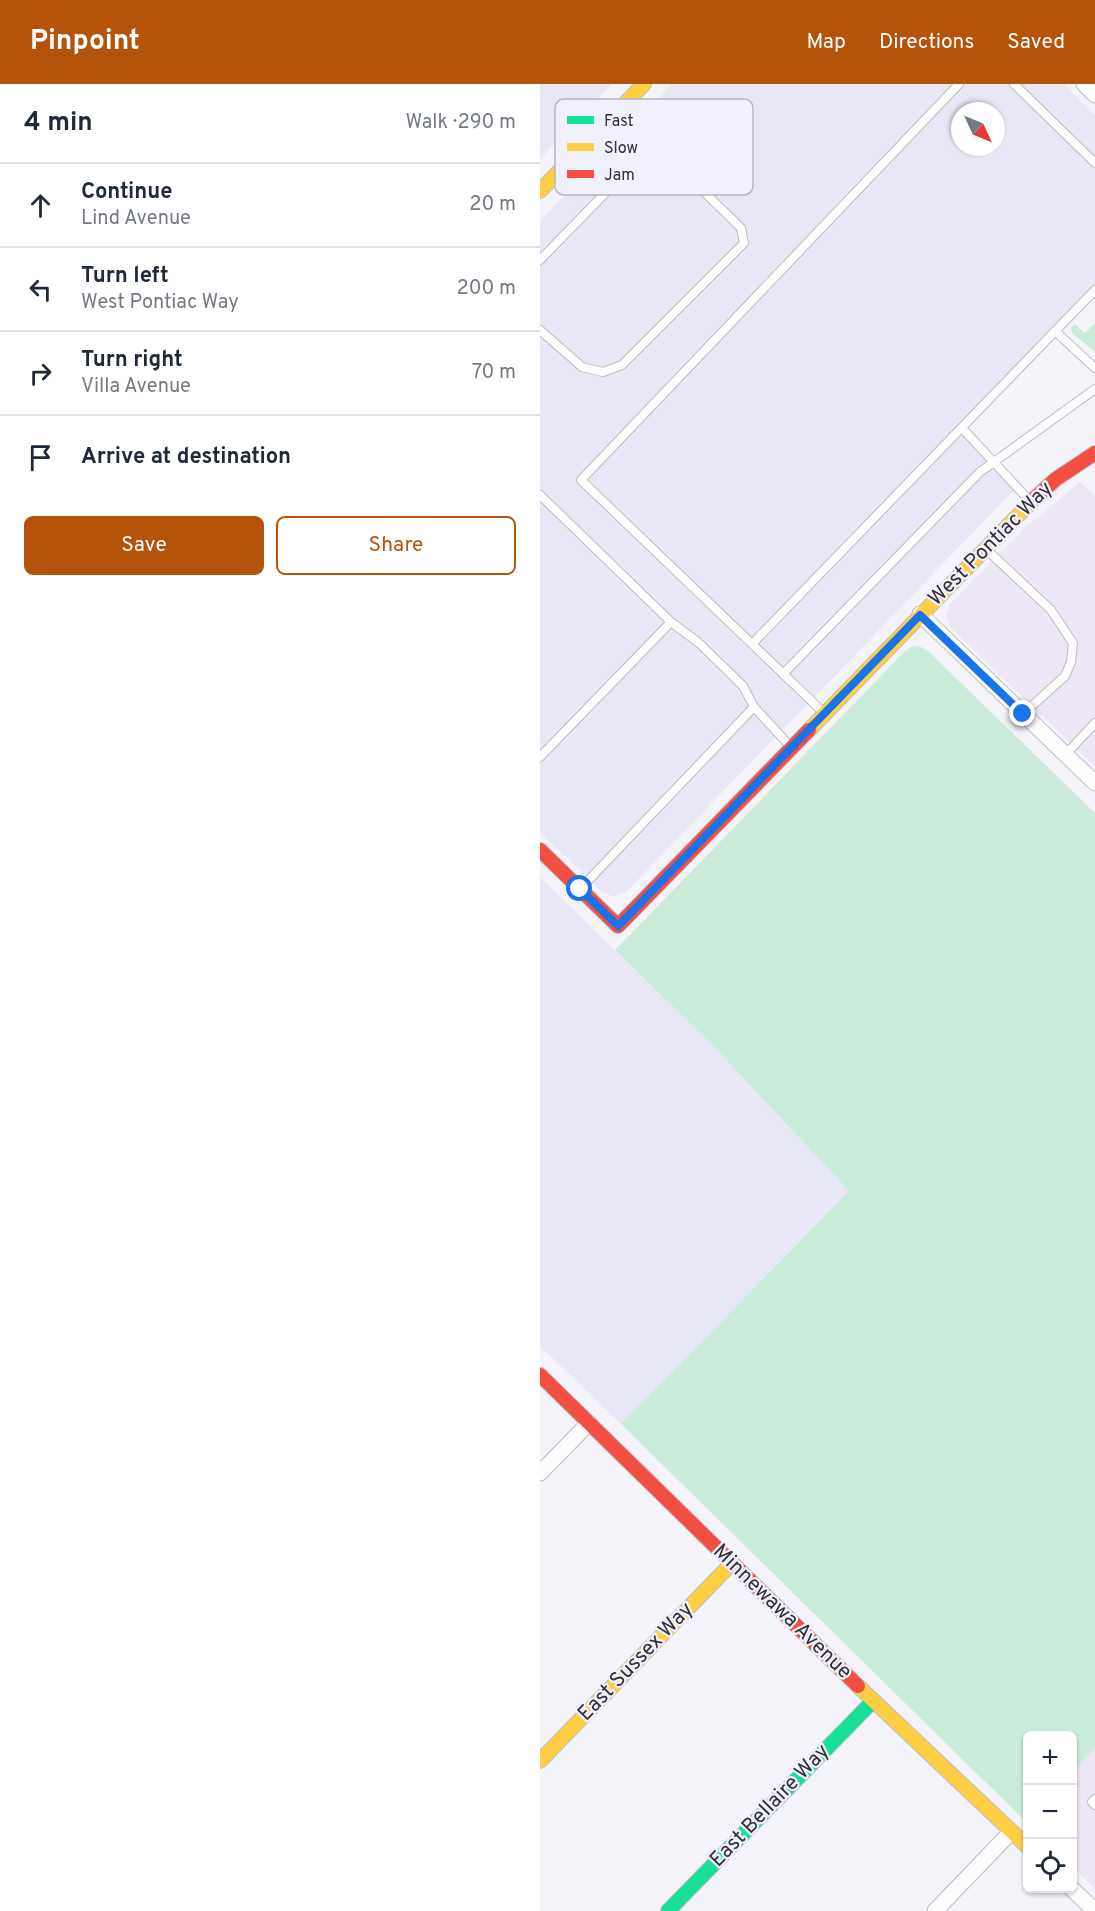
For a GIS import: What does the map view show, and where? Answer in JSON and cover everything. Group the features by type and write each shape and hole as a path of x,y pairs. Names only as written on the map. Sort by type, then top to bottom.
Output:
{"street":[{"path":"629,99 644,84"},
{"path":"1084,84 1095,95"},
{"path":"540,191 555,175"},
{"name":"West Pontiac Way","path":"580,889 618,926 1030,501 1056,479 1095,453"},
{"path":"920,615 1095,783"},
{"path":"540,850 580,889"},
{"name":"Minnewawa Avenue","path":"540,1375 873,1701 1023,1843"},
{"path":"540,1473 589,1423"},
{"name":"East Sussex Way","path":"540,1761 732,1563"},
{"name":"East Bellaire Way","path":"668,1911 873,1701"},
{"path":"935,1911 1011,1832"},
{"path":"1076,1893 1095,1911"}],"lane":[{"path":"824,713 580,480 960,84"},
{"path":"1019,86 1095,163"},
{"path":"540,260 603,195"},
{"path":"540,330 582,367 603,372 622,365 744,243 741,228 707,195"},
{"path":"752,644 1095,290"},
{"path":"1055,331 1095,368"},
{"path":"783,674 980,472 1095,389"},
{"path":"962,428 1030,501"},
{"path":"540,495 671,622 699,643 743,686 754,707 791,747"},
{"path":"984,548 1051,610 1073,644 1071,662 1065,676 1023,714"},
{"path":"540,758 671,622"},
{"path":"580,889 754,707"},
{"path":"1065,754 1095,723"},
{"path":"1095,1799 1092,1802 1095,1805"}],"shaded area":[{"path":"540,84 612,84 598,99 555,99 555,143 540,159"},
{"path":"672,84 1064,84 1095,115 1095,290 962,428 1017,487 626,892 614,897 602,892 540,832 540,221 565,195 753,195 753,99 658,99"},
{"path":"1080,482 1095,496 1095,767 950,627 946,615 950,604 1025,528"},
{"path":"540,877 718,1051 849,1191 621,1424 540,1346"},
{"path":"1095,1748 1095,1889 1077,1871 1077,1766"}],"green space":[{"path":"1095,323 1095,352 1072,333 1071,328 1075,324 1085,333"},
{"path":"913,646 928,651 1095,813 1095,1748 1077,1767 1077,1731 1023,1731 1023,1819 621,1424 849,1191 718,1051 615,950 905,651"}],"traffic: fast":[{"path":"668,1911 873,1701"}],"traffic: slow":[{"path":"629,99 644,84"},
{"path":"540,191 555,176"},
{"path":"809,730 1035,498"},
{"path":"540,1761 732,1563"},
{"path":"858,1686 1023,1842"}],"traffic: jam":[{"path":"1035,498 1056,479 1095,453"},
{"path":"540,850 618,926 809,730"},
{"path":"540,1375 858,1686"}],"route":[{"path":"580,889 618,926 920,615 1023,714"}]}
